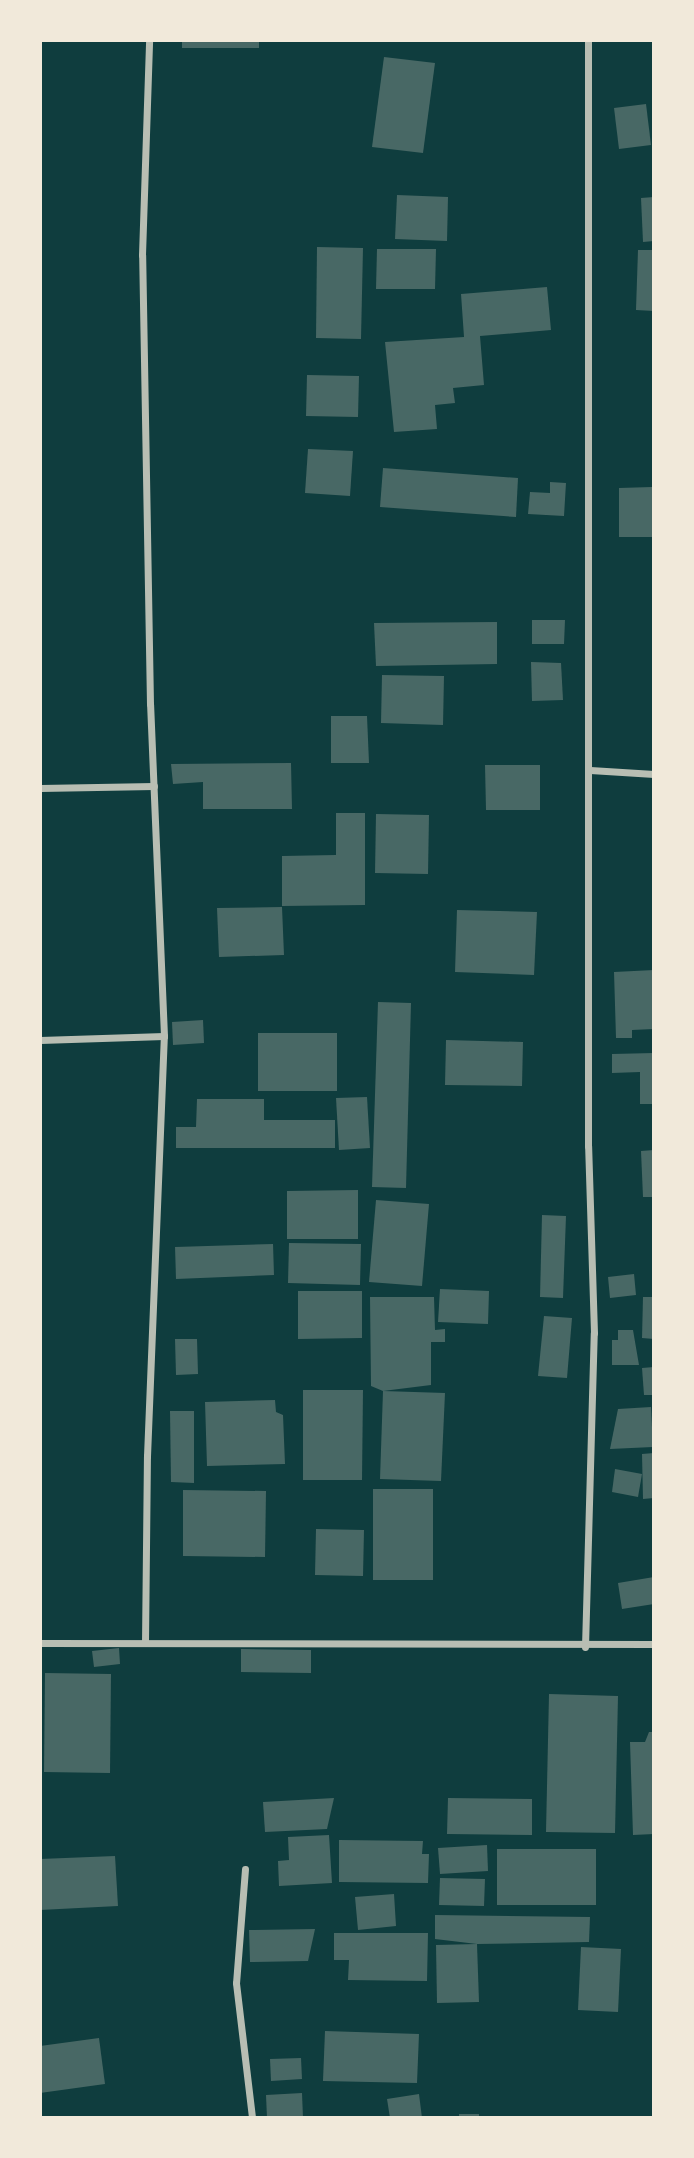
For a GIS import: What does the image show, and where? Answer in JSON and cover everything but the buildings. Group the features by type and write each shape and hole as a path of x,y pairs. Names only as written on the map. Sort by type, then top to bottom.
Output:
{"street":[{"path":"145,1643 164,1036 154,786 142,255 149,40"},
{"path":"585,1647 594,1333 588,1146 588,40"},
{"path":"590,770 654,774"},
{"path":"40,788 154,786"},
{"path":"40,1040 164,1036"},
{"path":"40,1643 386,1640 585,1647 654,1644"},
{"path":"245,1869 236,1983 252,2118"}]}
